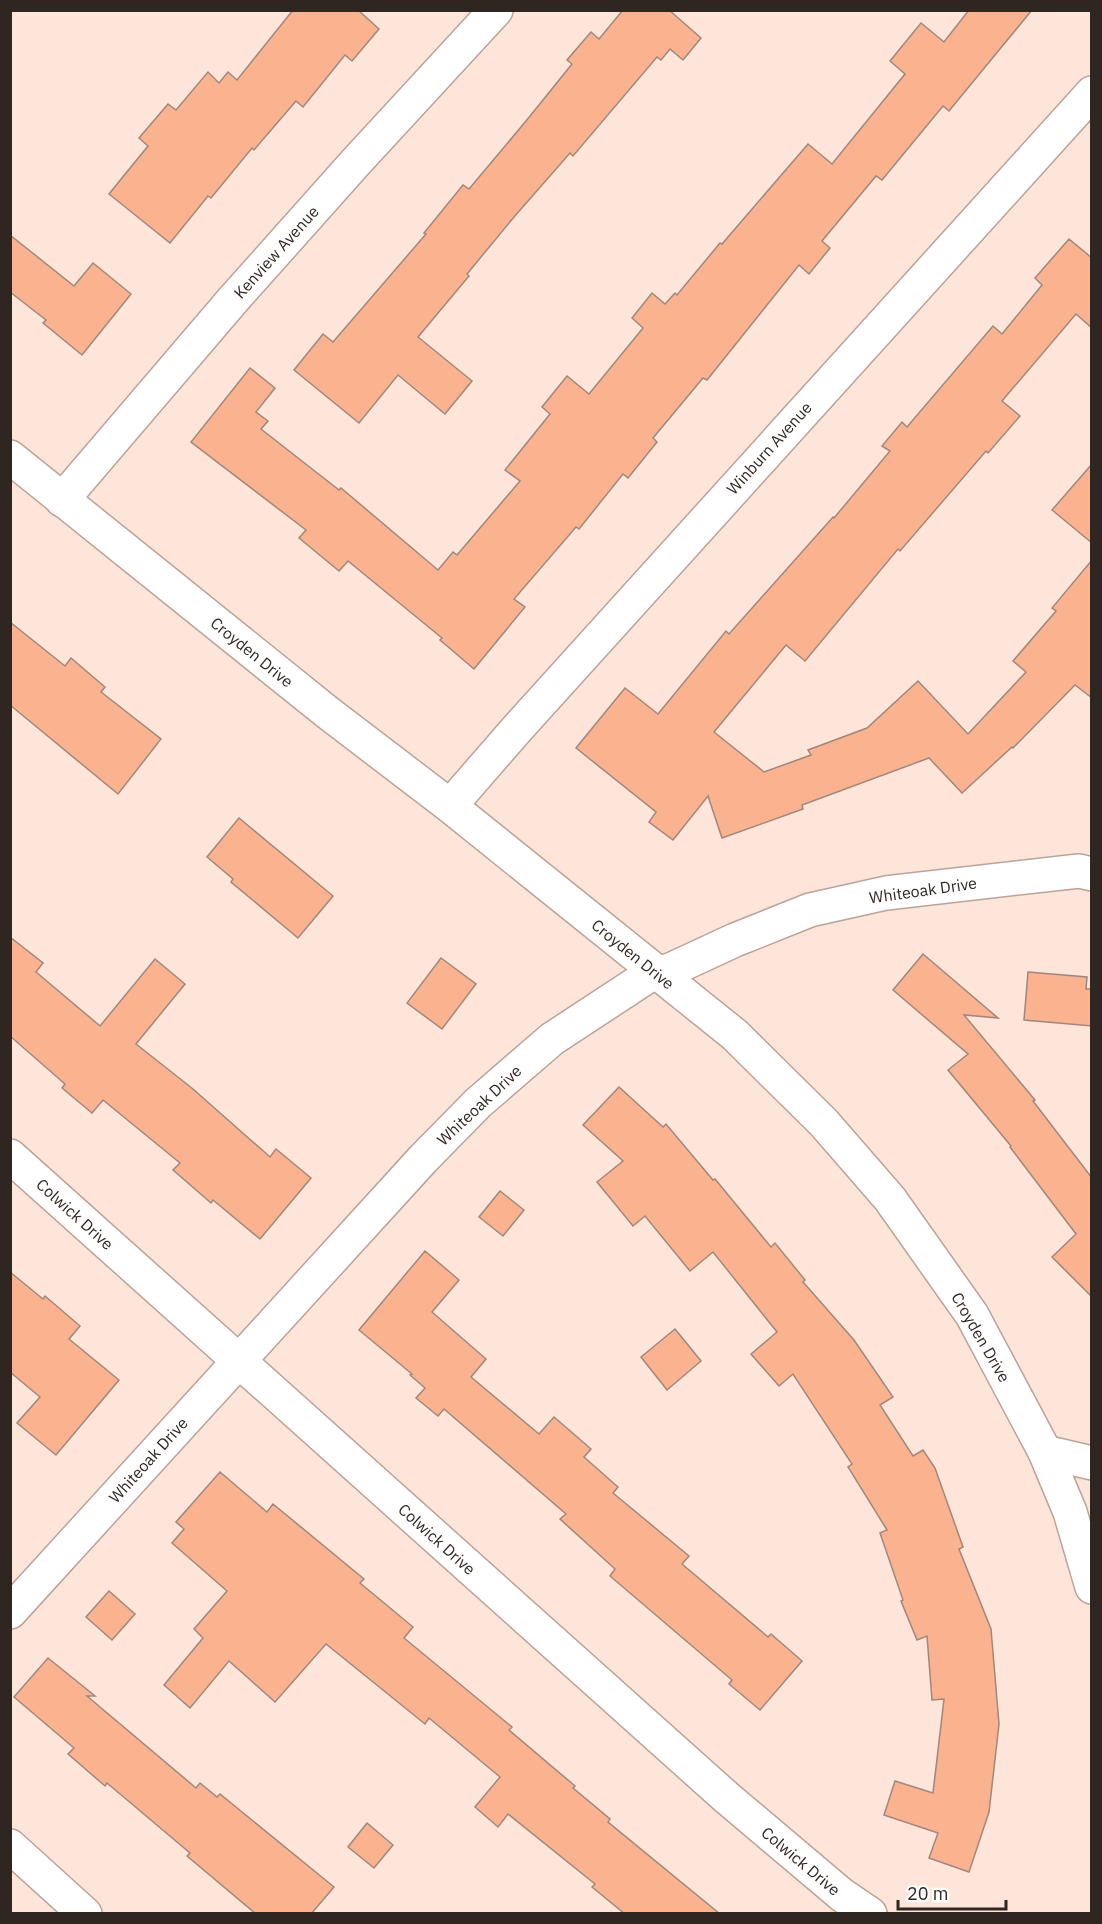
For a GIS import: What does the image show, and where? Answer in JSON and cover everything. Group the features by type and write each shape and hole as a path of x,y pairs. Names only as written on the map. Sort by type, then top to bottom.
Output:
{"street":[{"name":"Kenview Avenue","path":"62,500 232,301 496,10"},
{"name":"Winburn Avenue","path":"450,806 516,730 1092,93"},
{"name":"Croyden Drive","path":"10,457 735,1035 824,1123 890,1199 972,1315 1045,1452 1070,1512 1092,1587"},
{"name":"Whiteoak Drive","path":"10,1612 423,1159 478,1103 566,1029 654,972 668,970 810,910 886,893 1087,863"},
{"name":"Colwick Drive","path":"10,1156 726,1797 842,1896 870,1914"},
{"path":"1045,1452 1092,1463"},
{"path":"10,1846 85,1914"}],"building":[{"path":"293,10 358,10 379,29 352,61 345,55 303,107 296,101 254,150 252,148 211,198 208,196 170,243 109,194 148,146 139,138 168,104 176,110 208,72 219,83 228,72 237,80"},
{"path":"623,10 669,10 701,38 683,60 670,49 661,60 657,57 573,156 570,153 514,217 418,337 472,381 445,414 398,375 359,423 294,370 323,334 333,342 426,234 424,233 463,185 469,189 526,121 572,64 567,60 591,32 599,39"},
{"path":"969,10 1032,10 949,111 943,106 882,180 876,176 822,241 830,248 809,274 799,265 707,380 703,378 653,438 657,442 628,478 623,474 579,529 576,527 514,599 525,607 474,669 440,640 442,638 348,561 339,571 299,538 306,530 191,442 250,368 275,388 256,412 268,421 261,429 339,490 341,488 438,570 453,552 457,555 520,481 505,470 550,414 542,407 567,376 589,394 643,328 632,318 652,293 665,304 675,293 677,295 808,144 832,164 905,74 890,61 921,23 944,42"},
{"path":"10,235 74,286 93,263 131,294 82,355 43,323 46,320 10,292"},
{"path":"1069,239 1092,258 1092,328 1076,314 1002,401 1020,416 988,453 986,451 900,551 898,549 805,661 786,645 714,732 764,772 811,755 808,750 867,728 918,681 968,734 1026,672 1013,661 1056,611 1052,608 1092,560 1092,698 1075,685 1013,748 962,793 929,758 802,805 803,809 722,838 708,796 673,840 649,822 656,812 576,748 625,688 658,714 726,631 729,634 834,518 890,451 882,446 902,422 907,427 993,326 1002,334 1042,285 1035,278"},
{"path":"1092,464 1092,543 1052,510"},
{"path":"10,622 65,666 71,658 105,687 101,692 161,739 118,794 10,705"},
{"path":"239,818 333,896 298,938 231,882 233,879 207,857"},
{"path":"10,937 43,963 36,972 100,1026 155,959 185,984 136,1044 193,1089 270,1157 276,1149 311,1178 260,1239 213,1200 211,1203 173,1170 180,1163 103,1100 92,1113 62,1088 65,1084 10,1036"},
{"path":"923,954 998,1018 964,1015 1035,1100 1033,1101 1092,1178 1092,1297 1052,1257 1076,1234 1011,1146 948,1070 968,1054 893,990"},
{"path":"441,958 476,984 442,1029 407,1003"},
{"path":"1028,972 1087,977 1086,989 1092,989 1092,1026 1024,1020"},
{"path":"619,1087 663,1127 666,1124 771,1247 775,1243 805,1280 803,1282 854,1340 893,1397 880,1405 913,1456 923,1450 935,1468 963,1547 959,1549 991,1629 999,1724 989,1812 969,1872 929,1858 938,1833 884,1815 895,1781 933,1793 944,1699 932,1700 927,1636 917,1640 901,1601 903,1600 880,1533 887,1530 848,1467 852,1464 793,1374 779,1386 751,1354 777,1332 713,1252 690,1271 645,1216 633,1226 597,1182 623,1161 583,1125"},
{"path":"500,1191 524,1210 503,1236 479,1217"},
{"path":"425,1251 459,1280 432,1312 486,1359 471,1377 539,1434 554,1417 591,1449 584,1457 618,1487 613,1493 689,1556 682,1564 768,1637 771,1634 802,1661 760,1710 729,1684 732,1680 610,1576 615,1569 560,1519 566,1514 444,1409 438,1416 416,1398 425,1388 410,1375 412,1374 359,1330"},
{"path":"10,1272 43,1299 45,1296 80,1326 69,1339 119,1380 56,1455 17,1423 40,1397 10,1372"},
{"path":"675,1329 701,1361 667,1390 641,1357"},
{"path":"220,1472 267,1512 273,1504 364,1579 360,1583 413,1627 404,1638 512,1727 509,1730 575,1786 573,1788 610,1819 608,1822 720,1914 625,1914 592,1887 595,1884 508,1814 498,1827 475,1807 500,1777 429,1718 425,1724 326,1644 275,1702 229,1661 190,1708 164,1685 203,1638 194,1629 227,1591 172,1543 184,1529 176,1522"},
{"path":"109,1591 135,1614 112,1640 86,1617"},
{"path":"48,1658 95,1696 87,1696 196,1788 200,1783 217,1797 220,1794 334,1887 311,1914 256,1914 187,1856 190,1853 107,1783 105,1786 68,1754 74,1748 14,1697"},
{"path":"367,1823 393,1845 374,1868 348,1847"}]}
